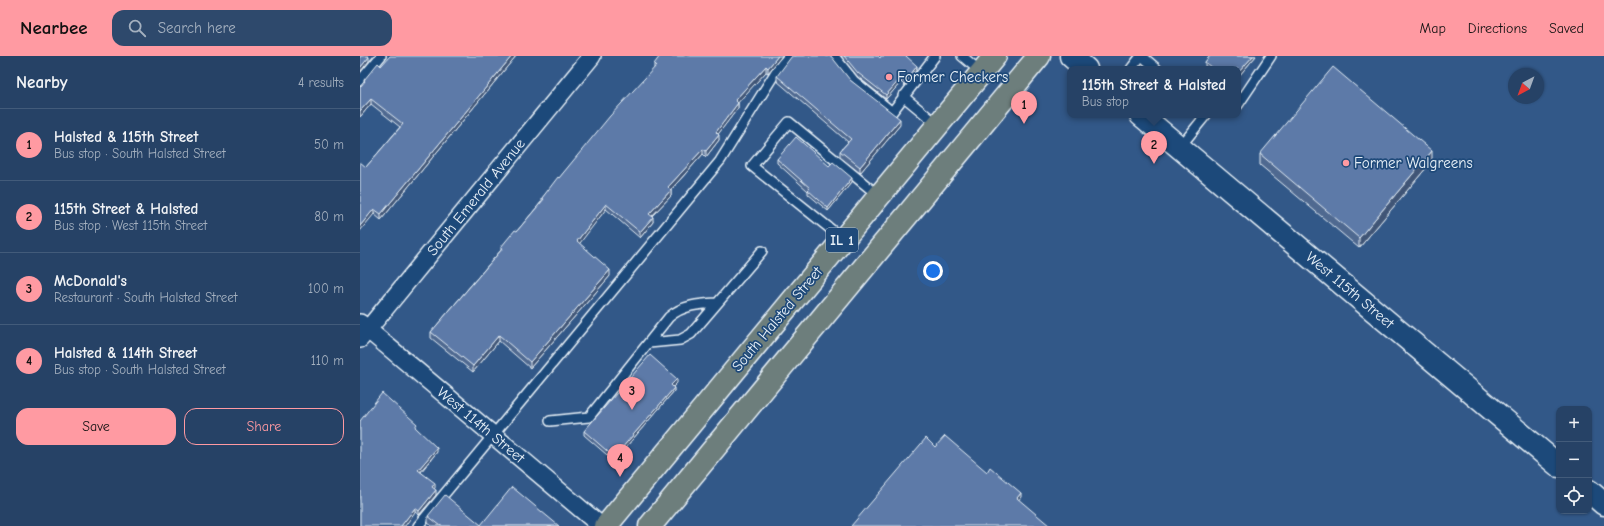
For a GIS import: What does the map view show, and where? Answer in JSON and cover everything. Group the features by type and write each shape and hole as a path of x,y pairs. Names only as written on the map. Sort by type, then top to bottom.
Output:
{"main road":[{"name":"IL 1","path":"650,526 1039,56"},
{"name":"South Halsted Street","path":"606,526 988,64"}],"street":[{"name":"South Emerald Avenue","path":"363,331 592,56"},
{"path":"1071,56 1083,66"},
{"name":"West 115th Street","path":"1145,118 1556,463"},
{"name":"West 114th Street","path":"363,331 494,435 602,526"},
{"path":"1592,494 1604,504"}],"lane":[{"path":"360,81 380,56"},
{"path":"418,526 720,161 777,70 789,56"},
{"path":"834,56 854,81 892,112 935,56"},
{"path":"962,56 988,64"},
{"path":"1134,66 1142,56 1154,66"},
{"path":"1241,101 1271,56"},
{"path":"903,96 938,125"},
{"path":"1180,147 1204,118"},
{"path":"843,239 752,166 789,122 879,196"},
{"path":"649,342 680,340 691,334 762,252"},
{"path":"550,421 589,417 649,342 677,310 698,304 717,303"}],"building":[{"path":"360,56 369,57 360,68"},
{"path":"390,56 512,56 381,214 374,209 360,226 360,162 366,167 403,124 371,99 360,111 360,87 378,63 381,66"},
{"path":"660,56 778,56 768,68 766,66 735,100 738,103 716,132 719,135 706,151 703,149 668,187 671,190 649,214 653,217 640,232 606,204 577,241 610,270 530,362 499,335 473,366 431,332 503,248 501,247 515,230 517,231 544,199 542,198 558,177 559,178 610,116 656,66 654,64"},
{"path":"792,56 831,56 850,80 900,119 860,167 840,151 851,139 777,76"},
{"name":"Former Checkers","path":"844,56 878,56 880,58 881,56 906,56 917,66 905,82 901,78 886,95 858,73"},
{"path":"1210,56 1253,56 1241,70 1241,66 1210,66 1205,62"},
{"name":"Former Walgreens","path":"1333,67 1432,151 1359,238 1260,154"},
{"path":"796,137 829,166 833,162 852,178 828,208 808,190 810,188 777,159"},
{"path":"650,355 677,379 671,385 674,388 614,457 584,431"},
{"path":"382,393 417,424 415,427 437,448 418,470 435,483 432,487 436,490 419,511 415,508 401,526 360,526 360,421"},
{"path":"945,436 987,472 990,467 1021,493 1017,498 1050,526 851,526 926,438 935,447"},
{"path":"512,487 559,526 441,526 428,516 445,495 481,525"}],"place":[{"name":"Former Checkers","path":"889,77"},
{"name":"Halsted & 115th Street","path":"1024,124"},
{"name":"Former Walgreens","path":"1346,163"},
{"name":"115th Street & Halsted","path":"1154,164"},
{"name":"McDonald's","path":"632,410"},
{"name":"Halsted & 114th Street","path":"620,477"}]}
